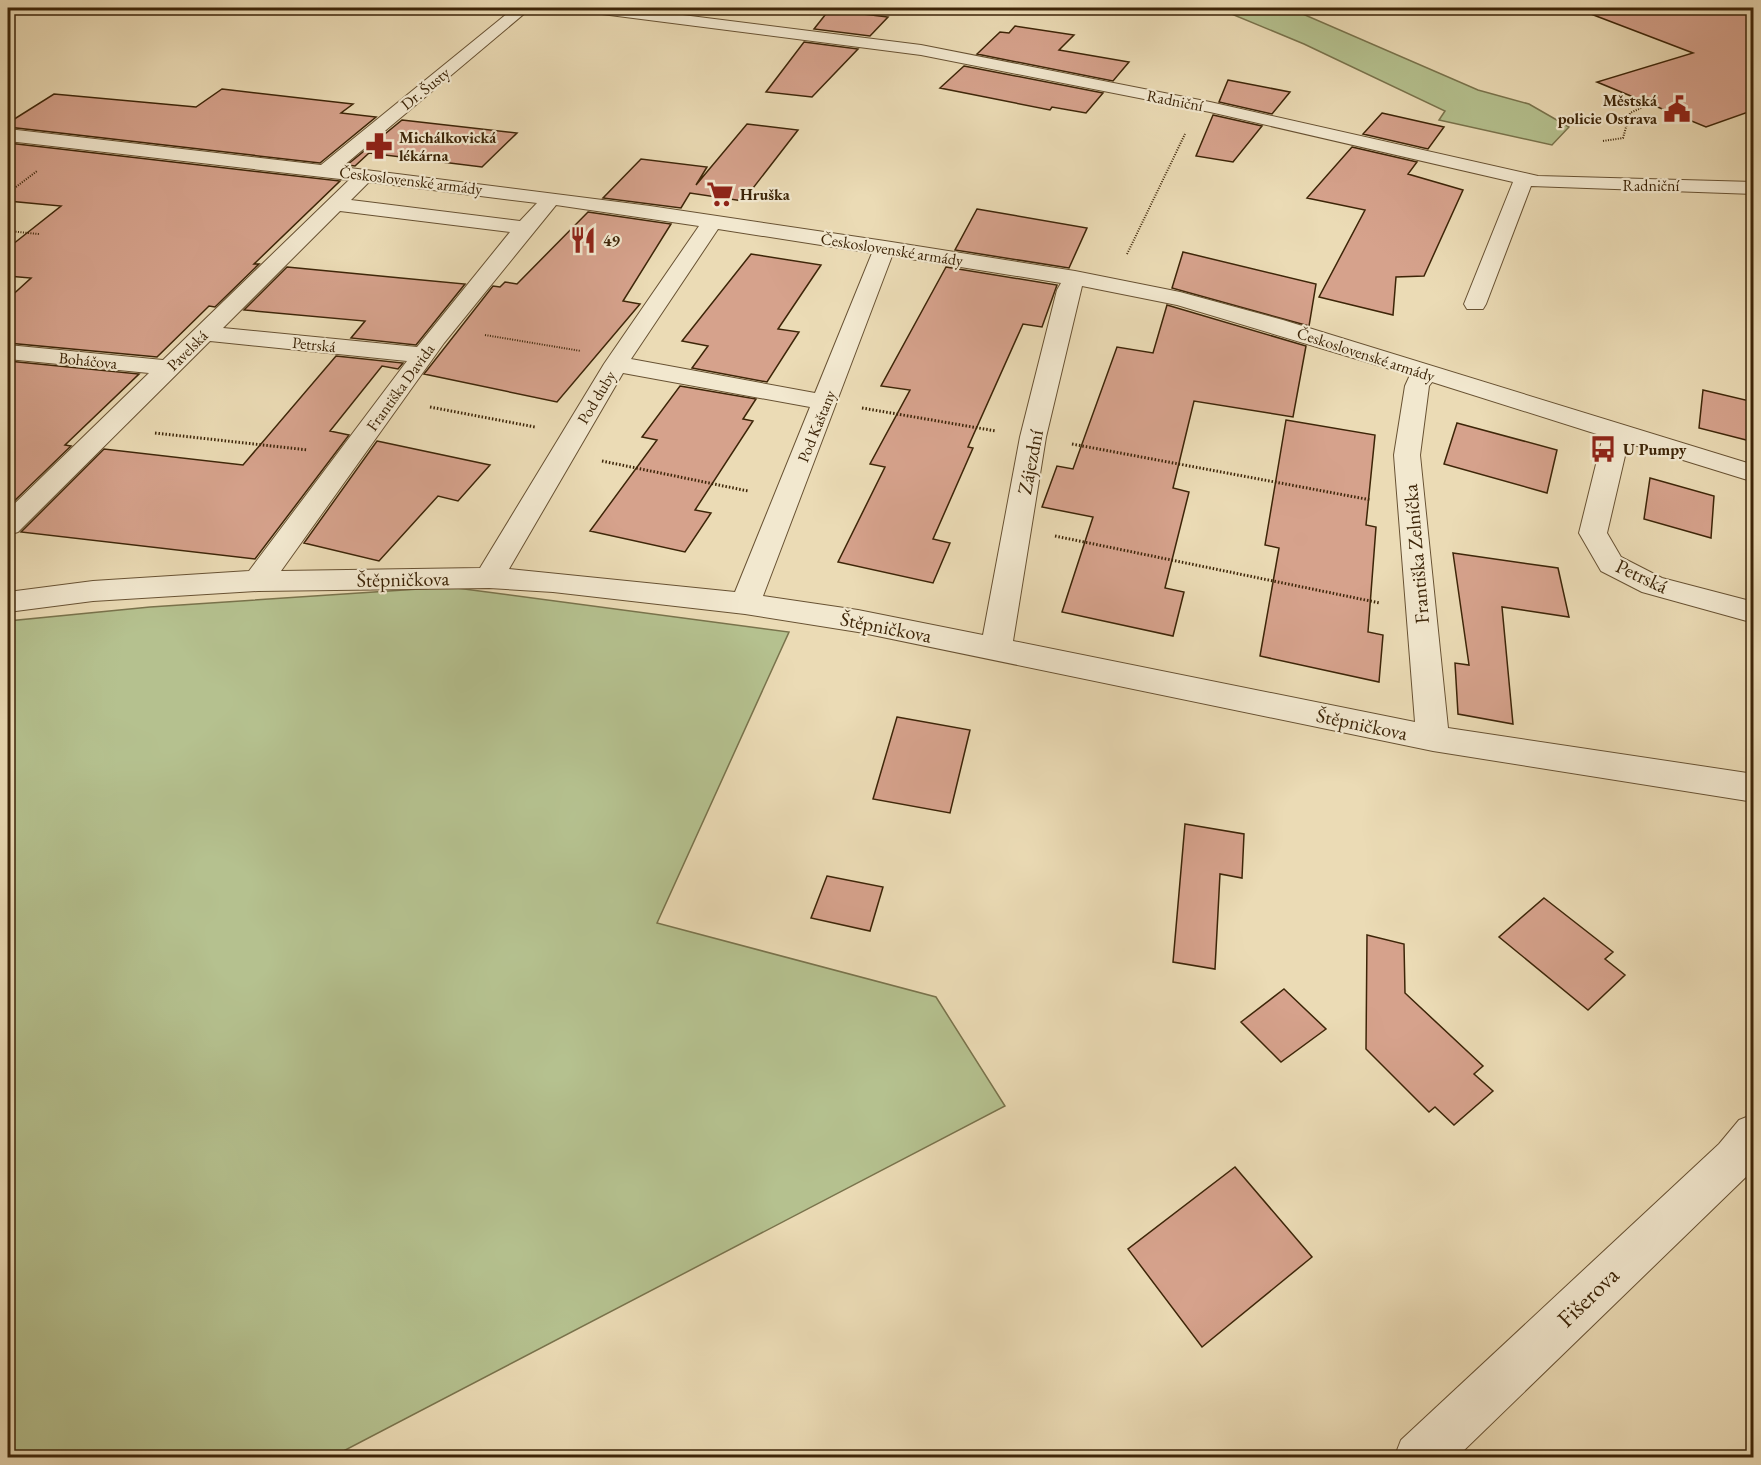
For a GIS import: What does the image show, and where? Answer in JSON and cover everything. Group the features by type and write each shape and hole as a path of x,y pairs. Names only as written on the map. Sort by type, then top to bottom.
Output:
{"street":[{"name":"Dr. Šusty","path":"326,170 523,8"},
{"name":"Radniční","path":"594,8 841,38 977,61 1210,107 1524,179 1575,185 1754,188"},
{"path":"726,23 744,8"},
{"name":"Československé armády","path":"8,135 366,174 885,247 1075,278 1227,312 1424,372 1615,442 1754,474"},
{"name":"Pavelská","path":"8,526 366,174"},
{"path":"1475,304 1524,179"},
{"name":"Františka Davida","path":"258,581 443,328 551,199"},
{"path":"335,204 525,228"},
{"name":"Pod duby","path":"489,578 618,361 712,222"},
{"name":"Pod Kaštany","path":"745,604 885,247"},
{"name":"Zájezdní","path":"996,649 1033,437 1068,290 1075,278"},
{"name":"Petrská","path":"204,333 423,355"},
{"name":"Boháčova","path":"8,352 169,368"},
{"path":"618,361 826,402"},
{"name":"Františka Zelníčka","path":"1424,372 1417,386 1407,455 1433,738"},
{"name":"Petrská","path":"1615,442 1593,533 1611,564 1652,585 1754,613"},
{"name":"Štěpničkova","path":"8,602 93,591 258,581 489,578 553,582 745,604 858,621 1433,738 1754,788"},
{"name":"Fišerova","path":"1419,1458 1734,1159 1754,1135"}],"path":[{"path":"1603,141 1623,138 1630,113 1650,104"},
{"path":"1125,257 1187,131"},
{"path":"8,231 39,234"},
{"path":"443,328 618,361"},
{"path":"391,400 787,499"},
{"path":"826,402 1033,437 1412,507"},
{"path":"108,428 351,454"},
{"path":"1017,528 1422,612"}],"green space":[{"path":"1217,8 1289,8 1478,90 1529,104 1569,127 1552,145 1439,120 1445,111 1304,44"},
{"path":"449,587 789,632 657,923 936,997 1005,1106 332,1457 8,1458 8,621 150,607"}],"building":[{"path":"1584,8 1754,8 1754,110 1706,127 1597,82 1693,53 1583,11"},
{"path":"829,10 888,17 870,36 814,29"},
{"path":"1015,26 1074,35 1059,50 1129,62 1113,81 977,54 1000,32 1009,33"},
{"path":"804,42 858,49 812,97 766,92"},
{"path":"964,66 1103,93 1086,113 1052,107 1050,110 940,88"},
{"path":"1228,80 1290,92 1272,114 1219,102"},
{"path":"222,89 353,104 341,113 376,117 320,163 8,127 8,123 54,94 196,107"},
{"path":"1382,113 1444,127 1428,149 1363,134"},
{"path":"1213,115 1262,126 1233,162 1196,156"},
{"path":"402,120 517,133 482,167 369,153 355,166 347,165"},
{"path":"747,124 798,130 743,201 690,193 681,208 603,198 641,159 707,167 696,185"},
{"path":"8,143 340,181 254,264 259,264 215,307 209,306 157,357 8,343 8,299 31,278 8,276 8,248 61,206 8,201"},
{"path":"1352,147 1417,162 1408,174 1463,190 1424,276 1396,277 1393,315 1319,297 1365,210 1307,198"},
{"path":"977,209 1087,228 1069,268 955,250"},
{"path":"588,212 671,224 623,301 640,304 557,402 424,374 493,286 500,287 505,282 517,284"},
{"path":"1183,252 1316,284 1309,326 1172,288"},
{"path":"751,254 821,265 778,329 799,332 767,382 692,368 708,346 682,341"},
{"path":"287,267 465,284 416,345 351,338 365,321 244,310"},
{"path":"946,267 1057,285 1042,327 1023,324 968,447 973,448 933,539 950,543 933,583 838,562 885,467 870,464 910,390 881,386"},
{"path":"1167,305 1306,346 1293,417 1194,401 1173,488 1189,492 1165,588 1184,592 1173,636 1062,612 1093,517 1042,507 1057,466 1073,469 1117,347 1153,353"},
{"path":"336,356 403,363 398,369 382,366 330,431 349,435 255,559 21,532 104,449 243,465"},
{"path":"8,361 139,374 65,445 71,446 8,507"},
{"path":"680,386 756,399 743,419 753,421 695,510 711,513 685,552 590,531 657,440 642,437"},
{"path":"1703,390 1754,402 1754,442 1699,428"},
{"path":"1286,420 1375,435 1366,525 1376,527 1368,632 1383,635 1379,682 1260,656 1279,548 1265,545"},
{"path":"1457,423 1557,450 1547,493 1444,464"},
{"path":"377,441 490,465 458,501 438,496 379,561 304,543"},
{"path":"1650,478 1714,496 1711,538 1644,519"},
{"path":"1453,553 1558,568 1569,617 1502,607 1513,724 1458,714 1455,663 1469,665"},
{"path":"897,717 970,730 950,813 873,799"},
{"path":"1185,824 1244,834 1242,878 1220,874 1215,969 1173,962"},
{"path":"827,876 883,887 870,931 811,918"},
{"path":"1544,898 1613,952 1605,959 1625,975 1588,1010 1499,937"},
{"path":"1367,935 1404,944 1405,993 1483,1066 1474,1074 1493,1091 1454,1125 1435,1107 1429,1112 1366,1049"},
{"path":"1284,989 1326,1029 1281,1062 1241,1022"},
{"path":"1235,1167 1312,1257 1202,1347 1128,1249"}],"place":[{"name":"Městská policie Ostrava","path":"1677,109"},
{"name":"Michálkovická lékárna","path":"379,146"},
{"name":"Hruška","path":"720,194"},
{"name":"49","path":"583,240"},
{"name":"U Pumpy","path":"1603,449"}]}
